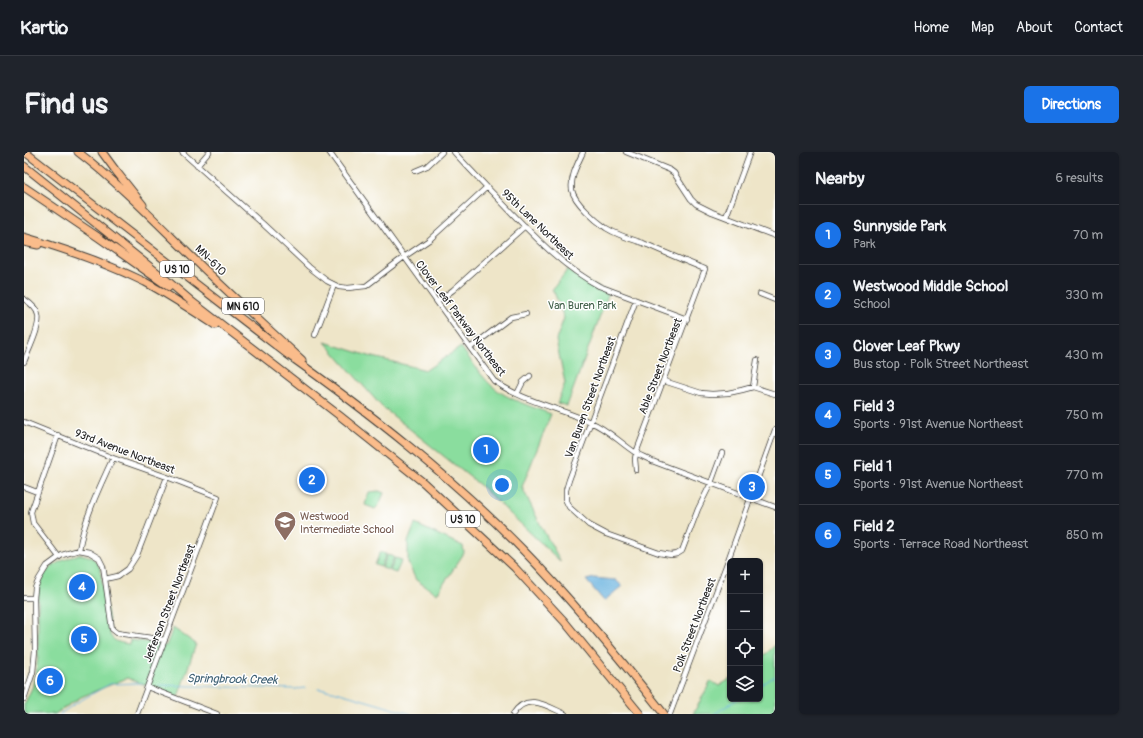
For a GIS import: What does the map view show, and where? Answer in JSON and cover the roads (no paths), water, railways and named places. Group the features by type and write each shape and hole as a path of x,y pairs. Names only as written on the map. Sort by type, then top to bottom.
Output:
{"highway":[{"name":"US 10","path":"25,152 287,354 329,384 415,451 456,487 502,529 578,609 664,714"},
{"name":"MN-610","path":"78,152 104,173 240,303 329,384"},
{"path":"102,152 160,225"},
{"name":"US 10","path":"24,166 191,301 424,483 515,568 564,621 640,714"},
{"path":"24,187 165,285 191,301"},
{"path":"24,236 77,254 145,282 175,299 258,353"},
{"path":"24,242 77,254"}],"street":[{"path":"182,152 309,267 327,281 339,287 348,288 366,286 429,240 487,187"},
{"path":"197,166 209,152"},
{"name":"Clover Leaf Parkway Northeast","path":"329,152 470,348 493,379 504,388 591,422 613,435 636,453 652,461 775,507"},
{"path":"415,171 427,166 442,152"},
{"name":"95th Lane Northeast","path":"454,152 538,240 567,266 599,286 687,319"},
{"path":"583,152 574,173 572,192 582,208 606,228 632,240"},
{"path":"626,152 670,170 696,204 775,236"},
{"path":"726,217 750,152"},
{"path":"437,302 453,290 525,226"},
{"path":"628,234 632,240"},
{"name":"Able Street Northeast","path":"632,240 705,269 636,453 636,470"},
{"path":"315,335 334,284"},
{"path":"760,294 775,300"},
{"path":"24,299 33,306 38,314 39,324 24,362"},
{"name":"Van Buren Street Northeast","path":"636,300 568,485 566,501 569,507 589,525 606,534 659,553 671,555 682,551 698,509 711,483"},
{"path":"470,348 511,317 526,314"},
{"path":"753,387 757,360"},
{"path":"518,394 523,382 530,376"},
{"path":"664,381 701,393 712,394 753,387 775,394"},
{"name":"93rd Avenue Northeast","path":"24,422 113,458 218,497"},
{"name":"Polk Street Northeast","path":"670,714 775,430"},
{"path":"58,435 31,512 33,523 59,557"},
{"path":"711,483 722,452"},
{"path":"79,550 81,536 113,458"},
{"path":"105,579 118,576 128,569 137,554 167,477"},
{"path":"24,487 38,492"},
{"name":"Jefferson Street Northeast","path":"137,714 218,497"},
{"path":"24,699 33,672 35,650 35,588 47,566 62,555 79,550 89,552 99,558 105,579 112,629 118,633 165,640"},
{"path":"24,598 34,598"},
{"path":"147,687 217,714"},
{"path":"513,714 519,706 527,702 533,702 565,714"},
{"path":"199,714 201,708"}],"water":[{"path":"594,578 616,580 622,586 604,601 586,580"}],"waterway":[{"name":"Springbrook Creek","path":"763,684 775,676"},
{"name":"Springbrook Creek","path":"60,714 76,703 110,684 142,683"},
{"name":"Springbrook Creek","path":"158,685 295,689 305,688"},
{"name":"Springbrook Creek","path":"318,689 333,691 411,714"},
{"name":"Springbrook Creek","path":"714,714 733,702"}],"place":[{"name":"Sunnyside Park","path":"486,450"},
{"name":"Westwood Middle School","path":"312,480"},
{"name":"Clover Leaf Pkwy","path":"752,487"},
{"name":"Westwood Intermediate School","path":"285,542"},
{"name":"Field 3","path":"82,587"},
{"name":"Field 1","path":"84,639"},
{"name":"Field 2","path":"50,681"}],"park label":[{"name":"Van Buren Park","path":"582,305"}]}
